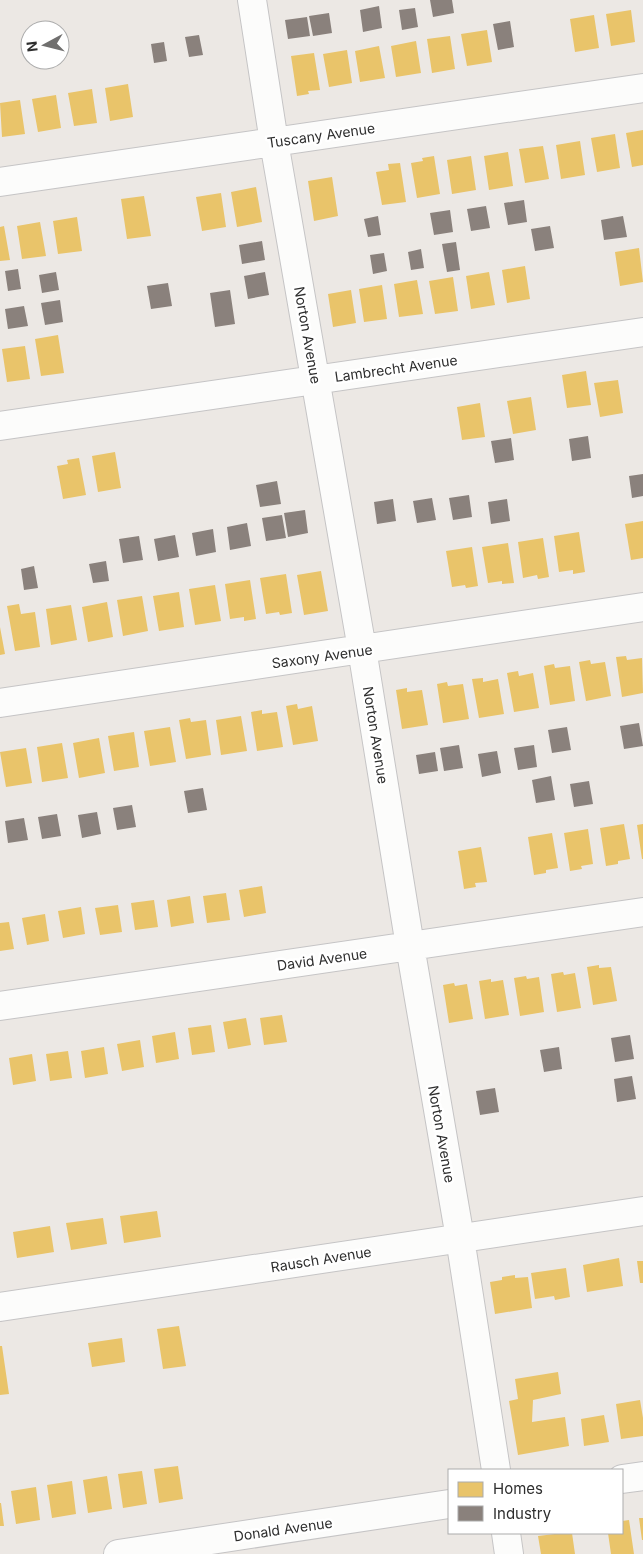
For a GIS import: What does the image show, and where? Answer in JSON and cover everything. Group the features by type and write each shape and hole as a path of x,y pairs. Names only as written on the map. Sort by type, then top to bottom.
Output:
{"street":[{"name":"Norton Avenue","path":"252,0 274,142 362,650 460,1238 496,1469"},
{"name":"Tuscany Avenue","path":"0,182 643,88"},
{"name":"Lambrecht Avenue","path":"0,426 643,332"},
{"name":"Saxony Avenue","path":"0,703 643,607"},
{"name":"David Avenue","path":"0,1006 643,912"},
{"name":"Rausch Avenue","path":"0,1307 643,1211"},
{"path":"623,1479 643,1476"},
{"name":"Donald Avenue","path":"118,1554 448,1504"},
{"path":"506,1534 509,1554"}],"building: Homes":[{"path":"631,10 635,42 611,46 606,14"},
{"path":"594,15 599,48 575,52 570,19"},
{"path":"487,30 492,62 467,66 461,34"},
{"path":"450,36 455,69 432,73 427,39"},
{"path":"416,41 421,73 396,77 391,46"},
{"path":"379,46 385,78 360,82 355,51"},
{"path":"347,50 352,83 329,87 323,54"},
{"path":"314,53 320,90 308,91 309,94 297,96 291,56"},
{"path":"128,84 133,117 110,121 105,88"},
{"path":"92,89 97,123 74,126 68,93"},
{"path":"56,95 61,128 38,132 32,99"},
{"path":"20,100 25,134 2,137 0,103"},
{"path":"643,130 643,165 632,167 626,133"},
{"path":"615,134 620,168 597,172 591,138"},
{"path":"580,141 585,175 561,179 556,145"},
{"path":"543,146 549,179 525,183 519,149"},
{"path":"508,152 513,186 489,190 484,156"},
{"path":"434,156 440,194 417,198 411,163 423,161 422,158"},
{"path":"471,156 476,190 452,194 447,160"},
{"path":"400,163 406,202 382,205 376,172 389,170 388,164"},
{"path":"332,177 338,216 314,221 308,181"},
{"path":"256,187 262,222 237,227 231,192"},
{"path":"221,193 226,227 202,231 196,197"},
{"path":"144,196 151,236 127,239 121,199"},
{"path":"77,217 82,251 58,254 53,221"},
{"path":"40,222 46,256 22,259 17,226"},
{"path":"4,226 10,260 0,261 0,227"},
{"path":"639,248 643,282 620,286 615,252"},
{"path":"525,266 530,299 507,303 502,270"},
{"path":"489,272 495,305 471,309 466,276"},
{"path":"453,277 458,311 435,314 429,281"},
{"path":"417,280 423,314 399,317 394,284"},
{"path":"382,285 387,319 364,322 359,289"},
{"path":"351,290 356,323 333,327 328,294"},
{"path":"58,335 64,373 41,376 35,339"},
{"path":"25,346 30,379 7,382 2,349"},
{"path":"586,371 591,405 567,408 562,375"},
{"path":"618,380 623,413 600,417 594,383"},
{"path":"531,397 536,430 513,434 507,401"},
{"path":"480,403 485,437 462,440 457,407"},
{"path":"115,452 121,488 98,492 92,456"},
{"path":"79,458 86,495 63,499 57,466 68,464 67,460"},
{"path":"643,521 643,558 631,560 625,524"},
{"path":"579,532 585,572 573,574 573,570 559,572 554,536"},
{"path":"543,538 549,577 538,579 537,575 523,578 518,542"},
{"path":"508,543 514,583 502,584 502,581 488,583 482,547"},
{"path":"472,547 478,586 466,588 465,585 452,587 446,551"},
{"path":"321,571 328,611 304,615 297,575"},
{"path":"286,574 292,613 280,615 279,612 266,614 260,578"},
{"path":"250,580 256,619 244,621 244,617 230,619 225,584"},
{"path":"215,585 221,621 195,625 189,589"},
{"path":"179,592 184,627 159,631 153,596"},
{"path":"142,596 148,631 123,636 117,600"},
{"path":"107,602 113,637 88,642 82,607"},
{"path":"19,604 21,614 35,612 40,647 15,651 7,606"},
{"path":"71,605 77,640 51,645 46,609"},
{"path":"0,627 5,654 0,655"},
{"path":"626,656 627,660 642,658 643,693 622,697 616,657"},
{"path":"590,660 591,664 605,662 611,696 586,701 579,662"},
{"path":"554,664 555,668 570,666 575,701 550,705 544,666"},
{"path":"518,671 519,676 533,673 539,708 514,712 507,673"},
{"path":"483,678 483,682 498,679 504,714 479,718 472,679"},
{"path":"447,682 448,686 463,684 469,719 443,723 437,684"},
{"path":"407,688 407,692 422,690 428,725 402,729 396,690"},
{"path":"297,704 298,709 312,706 318,741 293,745 286,706"},
{"path":"262,710 262,714 277,712 283,747 257,751 251,712"},
{"path":"241,716 247,751 221,755 216,720"},
{"path":"190,718 191,722 206,720 211,755 186,759 179,720"},
{"path":"170,727 176,762 150,766 144,731"},
{"path":"134,732 139,767 114,771 108,736"},
{"path":"99,738 105,773 79,778 73,743"},
{"path":"62,743 68,778 42,782 37,747"},
{"path":"26,748 32,783 6,787 0,752"},
{"path":"624,824 630,859 606,866 600,828"},
{"path":"643,824 643,859 642,859 637,825"},
{"path":"588,829 593,864 581,866 582,869 570,871 564,833"},
{"path":"552,833 558,868 534,875 528,837"},
{"path":"481,847 487,882 475,883 476,887 464,889 458,851"},
{"path":"262,886 266,913 244,917 239,890"},
{"path":"226,893 230,920 207,923 203,896"},
{"path":"190,896 194,923 171,927 167,900"},
{"path":"154,900 158,927 135,930 131,903"},
{"path":"118,905 122,932 100,935 95,908"},
{"path":"81,907 85,934 63,938 58,911"},
{"path":"45,914 49,941 27,945 22,918"},
{"path":"9,922 14,949 0,951 0,923"},
{"path":"599,965 599,968 611,967 617,1001 593,1005 587,967"},
{"path":"563,972 564,975 575,973 581,1008 557,1012 551,974"},
{"path":"526,976 527,979 539,977 544,1012 520,1016 514,978"},
{"path":"491,979 491,982 503,980 509,1015 485,1019 479,981"},
{"path":"454,983 455,986 467,984 473,1019 449,1023 443,985"},
{"path":"282,1015 287,1042 264,1045 260,1018"},
{"path":"246,1018 251,1045 228,1049 223,1022"},
{"path":"211,1025 215,1052 192,1055 188,1028"},
{"path":"175,1032 179,1059 156,1063 152,1036"},
{"path":"140,1040 144,1067 122,1071 117,1044"},
{"path":"104,1047 108,1074 85,1078 81,1051"},
{"path":"68,1051 72,1078 50,1081 46,1054"},
{"path":"32,1054 36,1081 13,1085 9,1058"},
{"path":"157,1211 161,1237 124,1243 120,1216"},
{"path":"103,1218 107,1244 71,1250 66,1223"},
{"path":"50,1226 54,1252 17,1258 13,1232"},
{"path":"619,1258 623,1286 587,1292 583,1265"},
{"path":"637,1261 643,1261 643,1283 640,1283"},
{"path":"566,1268 570,1297 555,1300 554,1296 535,1299 531,1273"},
{"path":"515,1275 515,1278 528,1277 532,1308 495,1314 490,1282 502,1280 502,1277"},
{"path":"179,1326 186,1366 163,1369 157,1329"},
{"path":"122,1338 125,1362 92,1367 88,1343"},
{"path":"0,1346 2,1346 9,1394 0,1395"},
{"path":"558,1372 561,1394 533,1400 532,1422 565,1417 569,1446 518,1455 509,1401 518,1399 515,1379"},
{"path":"640,1400 643,1436 621,1439 616,1404"},
{"path":"604,1415 609,1442 584,1446 581,1419"},
{"path":"178,1466 183,1499 159,1503 154,1469"},
{"path":"142,1471 147,1504 123,1508 118,1474"},
{"path":"107,1476 112,1509 88,1513 83,1480"},
{"path":"72,1481 76,1514 52,1518 47,1485"},
{"path":"36,1487 40,1520 16,1524 11,1491"},
{"path":"1,1503 4,1526 0,1526"},
{"path":"639,1518 643,1518 643,1540 642,1540"},
{"path":"629,1520 634,1554 611,1554 608,1534 623,1534 623,1521"},
{"path":"572,1534 575,1554 541,1554 538,1536"}],"building: Industry":[{"path":"430,0 452,0 454,13 433,17"},
{"path":"379,6 382,28 363,32 360,10"},
{"path":"415,8 418,27 402,30 399,10"},
{"path":"329,13 332,33 313,36 309,16"},
{"path":"307,17 310,36 288,39 285,20"},
{"path":"510,21 514,47 498,50 493,24"},
{"path":"199,35 203,55 189,57 185,37"},
{"path":"164,42 167,61 154,63 151,44"},
{"path":"524,200 527,222 508,225 504,203"},
{"path":"486,206 490,228 471,231 467,209"},
{"path":"450,210 453,232 434,235 430,213"},
{"path":"378,216 381,235 368,237 364,219"},
{"path":"623,216 627,237 604,240 601,220"},
{"path":"550,226 554,248 535,251 531,229"},
{"path":"262,241 265,260 242,264 239,245"},
{"path":"456,242 460,270 447,272 442,244"},
{"path":"421,249 424,268 411,270 408,252"},
{"path":"384,253 387,271 373,274 370,255"},
{"path":"18,269 21,289 8,291 5,271"},
{"path":"56,272 59,290 42,293 39,275"},
{"path":"265,272 269,295 248,299 244,276"},
{"path":"168,283 172,306 151,309 147,286"},
{"path":"230,290 235,324 215,327 210,293"},
{"path":"60,300 63,322 45,325 41,303"},
{"path":"24,306 28,326 8,329 5,309"},
{"path":"588,436 591,458 572,461 569,439"},
{"path":"511,438 514,460 495,463 491,441"},
{"path":"643,474 643,496 632,498 629,476"},
{"path":"277,481 281,504 260,507 256,485"},
{"path":"469,495 472,517 453,520 449,498"},
{"path":"432,498 436,520 417,523 413,501"},
{"path":"393,499 396,521 377,524 374,502"},
{"path":"507,499 510,521 491,524 488,502"},
{"path":"305,510 308,533 288,537 284,513"},
{"path":"282,515 286,538 266,541 262,518"},
{"path":"247,523 251,546 230,550 227,527"},
{"path":"213,529 216,552 196,556 192,533"},
{"path":"175,535 179,557 158,561 154,539"},
{"path":"139,536 143,560 123,563 119,539"},
{"path":"106,561 109,581 93,583 89,564"},
{"path":"34,566 38,588 24,590 21,569"},
{"path":"639,723 643,746 624,749 620,726"},
{"path":"567,727 571,750 552,753 548,730"},
{"path":"459,745 463,768 444,771 440,748"},
{"path":"534,745 537,767 518,770 514,748"},
{"path":"497,751 501,773 482,777 478,754"},
{"path":"435,752 438,771 419,774 416,755"},
{"path":"551,776 555,800 536,803 532,780"},
{"path":"589,781 593,804 574,807 570,784"},
{"path":"203,788 207,810 188,813 184,791"},
{"path":"132,805 136,827 117,830 113,808"},
{"path":"97,812 101,834 82,838 78,815"},
{"path":"57,814 61,836 42,839 38,817"},
{"path":"24,818 28,840 8,843 5,821"},
{"path":"630,1035 634,1059 615,1062 611,1038"},
{"path":"559,1047 562,1069 544,1072 540,1050"},
{"path":"632,1076 636,1099 617,1102 614,1079"},
{"path":"495,1088 499,1112 480,1115 476,1091"}]}
